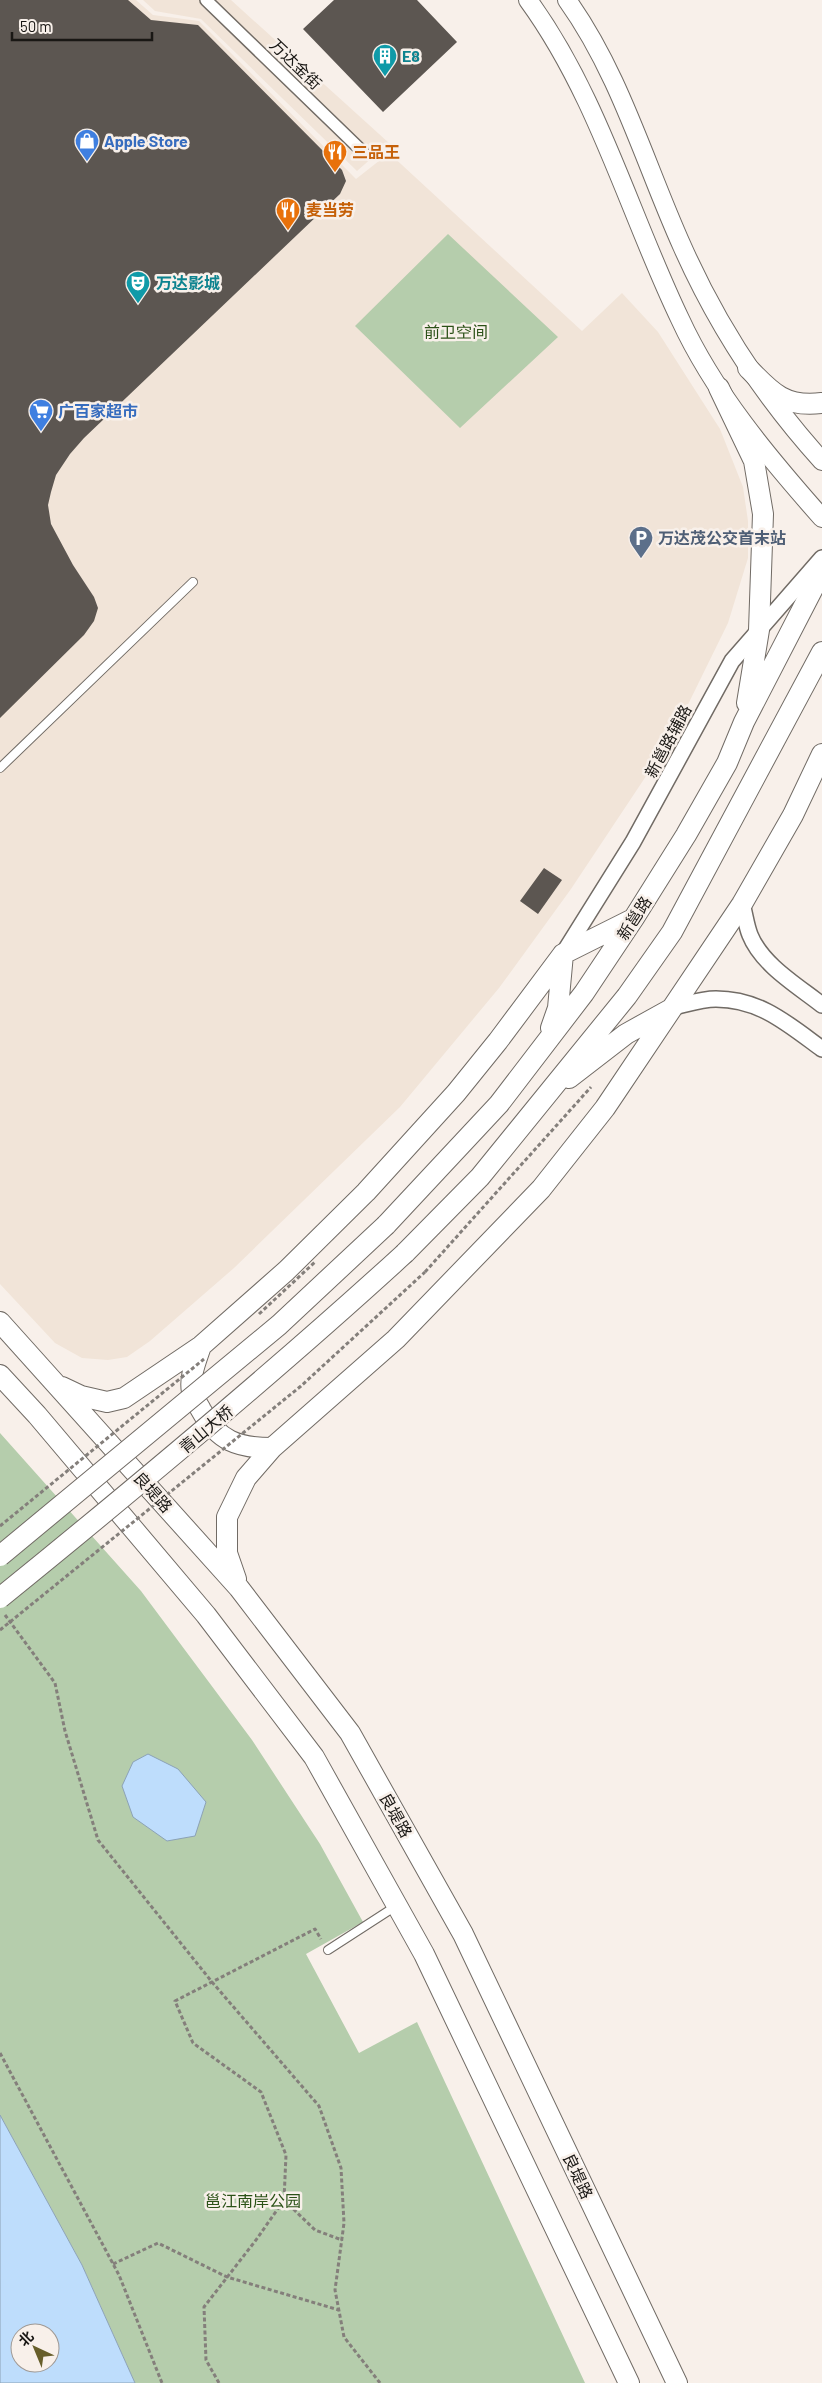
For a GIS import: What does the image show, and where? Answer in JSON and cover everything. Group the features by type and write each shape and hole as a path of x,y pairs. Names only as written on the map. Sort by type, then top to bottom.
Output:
{"main road":[{"path":"748,368 774,395 793,402 822,403"},
{"path":"719,388 754,461 763,514 759,630 744,722"},
{"name":"新邕路","path":"386,1225 499,1104 584,993 634,918 686,835 727,762 744,722 822,571"},
{"path":"548,1095 627,996 672,932 822,652"},
{"path":"239,1588 227,1553 227,1517 246,1478 272,1448 396,1339 541,1189 605,1108 742,904 793,815 822,754"},
{"path":"59,1386 81,1396 107,1402 124,1398 204,1352 366,1192 456,1093 498,1041 563,954 634,918"},
{"path":"546,1041 558,1008 563,954"},
{"path":"548,1095 626,1034 674,1007"},
{"name":"青山大桥","path":"0,1598 182,1449 296,1352 406,1253 480,1178 548,1095"},
{"name":"青山大桥","path":"0,1556 280,1325 386,1225"},
{"name":"良堤路","path":"0,1322 239,1588 350,1733 463,1934 677,2383"},
{"path":"204,1352 192,1373 192,1393 206,1419 227,1440 248,1448 272,1448"},
{"path":"0,1376 37,1415 206,1615 308,1749 424,1954 629,2383"}],"street":[{"name":"万达金街","path":"206,0 363,152"},
{"path":"528,0 551,32 586,98 680,321 719,388 785,476 822,518"},
{"path":"567,0 579,16 616,86 682,247 710,303 748,368 822,461"},
{"name":"新邕路辅路","path":"563,954 633,842 732,661 822,558"},
{"path":"742,904 750,936 758,949 768,961 822,1006"},
{"path":"674,1007 714,999 743,1001 772,1013 822,1049"}],"lane":[{"path":"0,768 193,582"},
{"path":"328,1950 397,1905"}],"path":[{"path":"0,1630 301,1386 424,1272 595,1083"},
{"path":"253,1320 317,1260"},
{"path":"0,1526 204,1352"},
{"path":"0,1608 56,1683 66,1731 98,1840 212,1982 318,2106 341,2168 344,2223 335,2290 344,2337 380,2383"},
{"path":"219,2383 206,2360 204,2306 284,2200 286,2155 260,2092 193,2043 175,2001 315,1929 328,1950"},
{"path":"0,2053 113,2264 162,2383"},
{"path":"284,2200 314,2230 342,2240"},
{"path":"113,2264 158,2243 227,2277 339,2310"}],"shaded area":[{"path":"0,0 136,0 153,15 199,21 356,179 389,153 582,331 622,293 658,332 720,429 743,487 748,521 748,558 728,623 672,737 571,889 499,988 400,1107 234,1268 150,1341 127,1357 108,1360 82,1358 55,1343 0,1284"},
{"path":"143,0 231,0 389,143 357,171 201,19 155,11"}],"green space":[{"name":"前卫空间","path":"448,234 558,337 460,428 355,326"},
{"name":"邕江南岸公园","path":"0,1433 141,1591 252,1740 320,1844 363,1922 306,1954 359,2053 417,2022 585,2383 135,2383 82,2265 0,2115"}],"water":[{"path":"148,1754 178,1769 206,1802 195,1836 167,1841 133,1817 122,1786 133,1762"},
{"path":"0,2115 82,2265 135,2383 0,2383"}],"building":[{"path":"0,0 128,0 151,20 198,25 342,170 346,181 340,194 84,438 70,454 56,475 48,505 51,524 73,565 94,597 98,608 94,621 84,635 0,718"},
{"name":"E8","path":"334,0 417,0 457,42 383,112 303,29"},
{"path":"544,868 562,880 538,914 520,901"}],"place":[{"name":"E8","path":"385,77"},
{"name":"Apple Store","path":"87,162"},
{"name":"三品王","path":"335,173"},
{"name":"麦当劳","path":"288,231"},
{"name":"万达影城","path":"138,304"},
{"name":"广百家超市","path":"41,432"},
{"name":"万达茂公交首末站","path":"641,559"}]}
